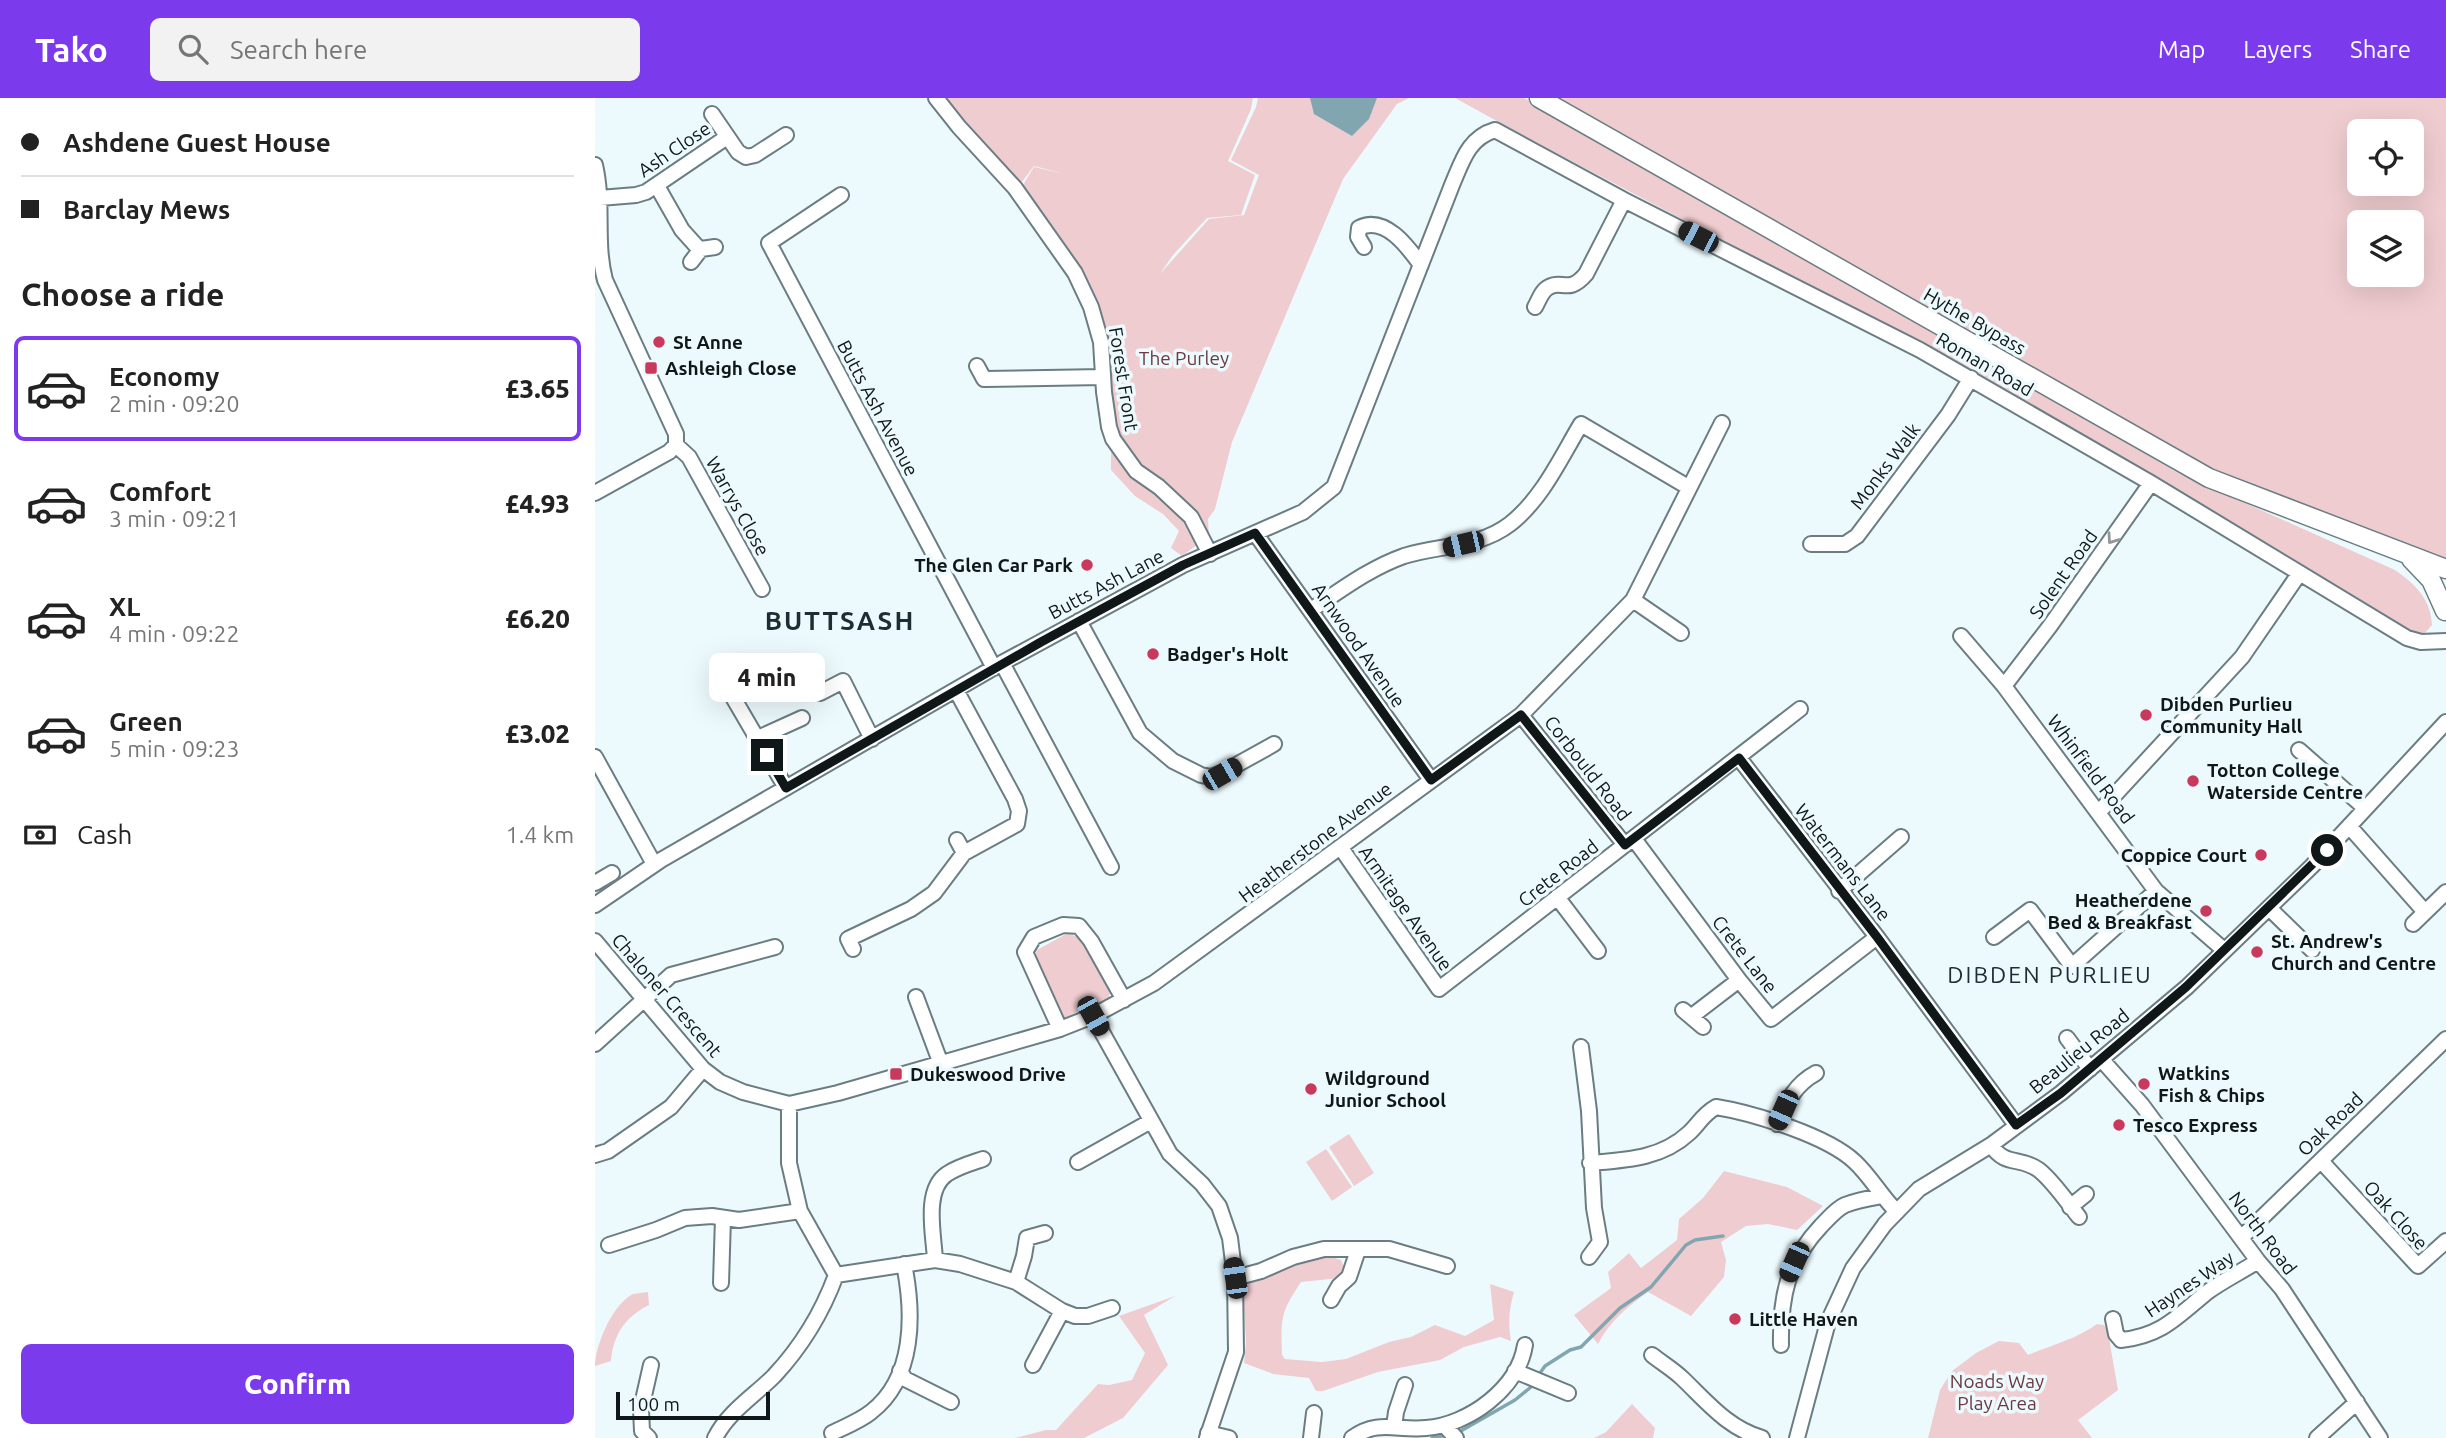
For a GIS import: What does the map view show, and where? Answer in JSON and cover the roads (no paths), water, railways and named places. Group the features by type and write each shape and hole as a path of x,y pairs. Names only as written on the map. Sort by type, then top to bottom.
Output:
{"main road":[{"name":"Hythe Bypass","path":"1539,98 2209,478 2446,569"},
{"name":"Hythe Bypass","path":"2403,552 2422,568 2431,580 2446,616"}],"street":[{"name":"Forest Front","path":"936,98 1015,188 1075,274 1091,307 1101,342 1109,427 1120,451 1136,471 1159,487 1191,517 1210,554"},
{"name":"Ash Close","path":"712,114 742,156 751,157 786,135"},
{"name":"Roman Road","path":"1495,130 1624,200 1920,350 2151,483 2407,638 2421,642 2446,641"},
{"name":"Butts Ash Lane","path":"595,905 654,864 998,665 1183,565 1303,512 1334,487 1469,146 1484,133 1495,130"},
{"name":"Ash Close","path":"600,198 636,195 657,186 727,136"},
{"name":"Warrys Close","path":"595,165 600,198 601,291 676,434 676,445 688,457 762,589"},
{"path":"657,186 683,230 707,248 691,262"},
{"name":"Butts Ash Avenue","path":"841,195 769,243 998,665"},
{"path":"1535,307 1545,289 1552,284 1570,286 1579,283 1624,200"},
{"path":"1364,247 1358,237 1360,228 1367,224 1380,227 1408,245 1420,265"},
{"path":"978,366 984,379 1103,377"},
{"name":"Monks Walk","path":"1811,544 1845,544 1857,536 1948,415 1971,379"},
{"name":"Heatherstone Avenue","path":"789,1104 838,1093 1060,1029 1093,1016 1170,973 1521,715 1633,600 1721,423"},
{"path":"1311,610 1371,570 1405,556 1483,539 1510,524 1538,496 1581,424 1688,487"},
{"path":"595,493 669,452 676,445"},
{"name":"Solent Road","path":"2004,686 2151,483"},
{"name":"Arnwood Avenue","path":"1255,533 1431,780"},
{"path":"2099,812 2242,657 2299,574"},
{"path":"1633,600 1681,633"},
{"path":"1079,621 1140,733 1173,761 1211,777 1222,774 1274,744"},
{"name":"Whinfield Road","path":"1961,636 2004,686 2156,891 2224,950"},
{"path":"998,665 1111,867"},
{"path":"820,693 843,681 872,739"},
{"path":"727,687 786,788"},
{"path":"853,949 848,939 911,909 934,893 961,846 1017,824 1019,811 1014,799 956,690"},
{"name":"Crete Road","path":"1439,989 1800,709"},
{"name":"Corbould Road","path":"1521,715 1629,842"},
{"path":"758,738 802,718"},
{"name":"Beaulieu Road","path":"1797,1438 1828,1322 1853,1268 1874,1237 1919,1189 1991,1145 2102,1060 2186,987 2312,866 2446,722"},
{"path":"2299,750 2365,808"},
{"path":"595,757 654,864"},
{"name":"Watermans Lane","path":"1739,758 1877,937 2016,1125"},
{"path":"2349,826 2425,912"},
{"path":"1839,891 1902,837"},
{"name":"Crete Lane","path":"1629,842 1771,1019 1877,937"},
{"name":"Armitage Avenue","path":"1341,848 1439,989"},
{"path":"595,883 612,873"},
{"path":"1994,937 2030,910 2072,966 2156,891"},
{"path":"2413,924 2446,892"},
{"path":"1557,897 1598,951"},
{"path":"2269,908 2312,950"},
{"path":"1060,1029 1025,952 1034,937 1063,925 1079,926 1091,941 1124,1000"},
{"name":"Chaloner Crescent","path":"595,940 703,1069 720,1082 743,1092 789,1104"},
{"path":"595,1044 671,975 775,947"},
{"path":"1703,1027 1687,1013 1739,981"},
{"path":"916,997 941,1064"},
{"path":"1093,1016 1170,1154 1202,1184 1219,1206 1230,1238 1235,1278 1236,1352 1208,1436 1229,1438"},
{"path":"2067,1038 2090,1069"},
{"name":"Oak Road","path":"2242,1237 2446,1039"},
{"path":"1581,1048 1589,1111 1594,1208 1600,1242 1589,1257"},
{"name":"North Road","path":"2102,1060 2142,1105 2258,1261 2282,1289 2381,1438"},
{"path":"595,1155 608,1151 671,1107 703,1069"},
{"path":"1777,1124 1790,1095 1801,1080 1816,1073"},
{"path":"715,1438 722,1425 776,1374 814,1325 836,1275 800,1210 789,1163 789,1104"},
{"path":"1590,1163 1631,1160 1655,1154 1674,1145 1690,1132 1703,1114 1716,1107 1737,1110 1830,1145 1854,1161 1897,1212"},
{"path":"1078,1162 1151,1121"},
{"path":"1991,1145 2005,1160 2021,1161 2041,1171 2075,1212 2086,1194"},
{"path":"935,1260 931,1209 935,1190 944,1175 983,1159"},
{"name":"Oak Close","path":"2321,1161 2417,1266 2446,1241"},
{"path":"1781,1345 1780,1323 1786,1281 1794,1262 1810,1238 1843,1206 1882,1196"},
{"path":"609,1244 685,1218 739,1220 800,1210"},
{"path":"721,1283 723,1218"},
{"path":"1016,1282 1027,1238 1045,1233"},
{"path":"1235,1278 1324,1249 1389,1249 1447,1266"},
{"path":"1331,1300 1339,1286 1349,1277 1358,1250"},
{"path":"836,1275 935,1260 960,1264 1016,1282 1062,1311 1075,1316 1088,1316 1112,1308"},
{"name":"Haynes Way","path":"2112,1319 2116,1334 2122,1340 2146,1336 2177,1319 2209,1291 2258,1261"},
{"path":"832,1433 871,1413 897,1383 910,1324 904,1264"},
{"path":"1033,1365 1062,1311"},
{"path":"1352,1438 1378,1426 1423,1429 1444,1426 1488,1402 1503,1388 1524,1357 1525,1345"},
{"path":"1652,1355 1682,1378 1723,1419 1762,1438"},
{"path":"649,1438 642,1431 641,1409 651,1365"},
{"path":"900,1371 905,1379 951,1402"},
{"path":"1515,1371 1567,1393"},
{"path":"1394,1427 1405,1385"},
{"path":"2317,1438 2357,1402"},
{"path":"1311,1438 1314,1413"},
{"path":"1444,1426 1456,1438"}],"water":[{"path":"1310,98 1377,98 1369,119 1352,136 1314,114"}],"waterway":[{"path":"1540,1373 1545,1366 1570,1350 1581,1347 1620,1308 1651,1287 1686,1245 1695,1240 1723,1236"},
{"path":"1459,1432 1515,1400 1531,1387"},
{"path":"1432,1438 1442,1436"}],"place":[{"name":"St Anne","path":"659,342"},
{"name":"Ashleigh Close","path":"651,368"},
{"name":"The Glen Car Park","path":"1087,565"},
{"name":"Badger's Holt","path":"1153,654"},
{"name":"Dibden Purlieu Community Hall","path":"2146,715"},
{"name":"Totton College Waterside Centre","path":"2193,781"},
{"name":"Coppice Court","path":"2261,855"},
{"name":"Heatherdene Bed & Breakfast","path":"2206,911"},
{"name":"St. Andrew's Church and Centre","path":"2257,952"},
{"name":"Dukeswood Drive","path":"896,1074"},
{"name":"Watkins Fish & Chips","path":"2144,1084"},
{"name":"Wildground Junior School","path":"1311,1089"},
{"name":"Tesco Express","path":"2119,1125"},
{"name":"Little Haven","path":"1735,1319"}],"district":[{"name":"BUTTSASH","path":"840,621"},
{"name":"DIBDEN PURLIEU","path":"2050,975"}],"park label":[{"name":"The Purley","path":"1184,358"},
{"name":"Noads Way Play Area","path":"1997,1392"}]}
